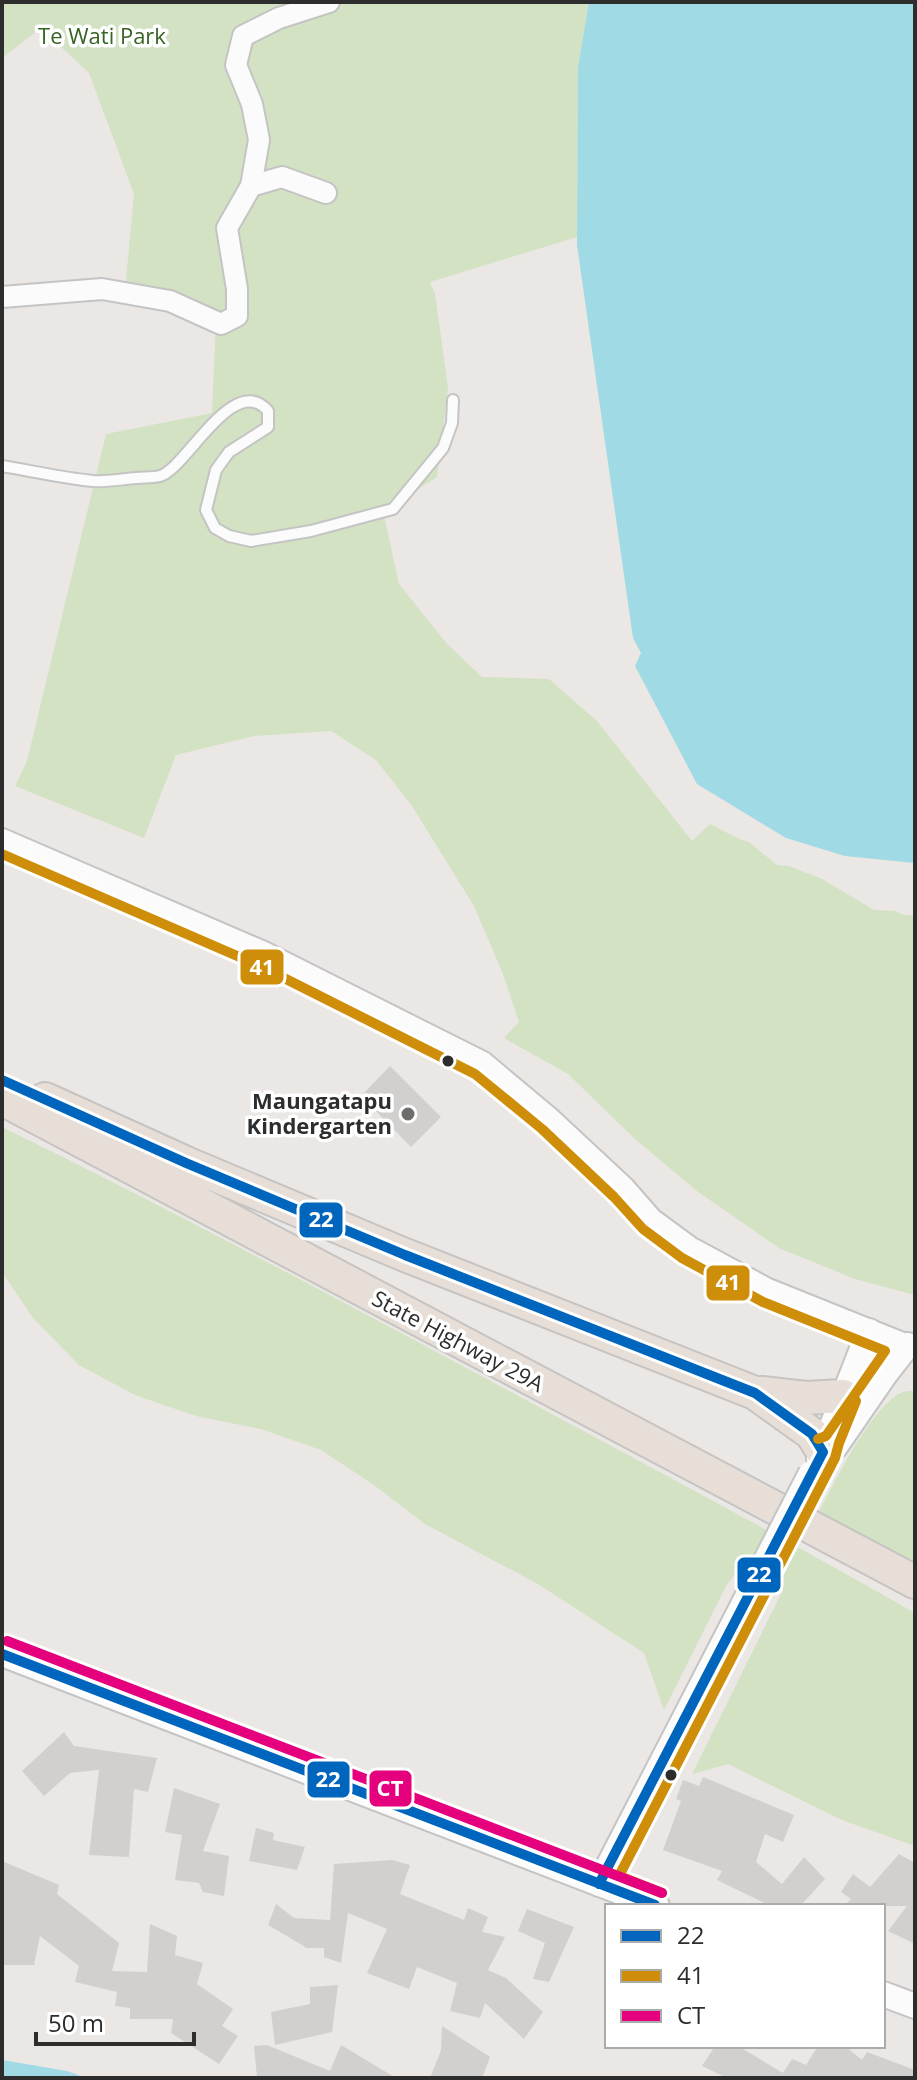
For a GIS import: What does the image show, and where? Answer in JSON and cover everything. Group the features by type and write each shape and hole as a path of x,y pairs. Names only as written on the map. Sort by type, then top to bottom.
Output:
{"highway":[{"path":"2,1080 186,1163 405,1255 755,1393 812,1434 817,1462"},
{"name":"State Highway 29A","path":"2,1099 915,1582"},
{"path":"755,1393 806,1398 843,1396"}],"street":[{"path":"2,297 102,289 170,301 221,324 237,316 237,289 227,228 251,186 259,140 252,104 236,65 243,36 279,18 329,2"},
{"path":"251,186 282,177 326,193"},
{"path":"2,839 264,952 483,1062 551,1119 624,1187 652,1219 690,1247 768,1289 912,1346 835,1447 817,1462"},
{"path":"599,1884 817,1462 869,1331"},
{"path":"2,1654 652,1904"},
{"path":"885,1995 915,2006"}],"lane":[{"path":"2,466 94,481 162,476 199,436 227,412 253,401 261,403 268,411 268,427 229,452 216,470 206,510 215,528 229,536 251,541 311,531 393,509 443,448 452,423 453,400"}],"green space":[{"name":"Te Wati Park","path":"2,2 589,2 578,67 577,237 430,282 435,294 448,388 437,477 383,511 399,584 447,644 482,677 549,679 597,721 692,841 710,824 749,842 777,865 789,866 822,879 874,910 915,915 915,1295 855,1279 779,1248 697,1191 635,1139 568,1074 504,1038 519,1022 503,974 474,906 412,806 376,760 331,731 254,736 176,755 144,838 15,786 27,761 106,434 212,413 216,320 124,301 134,194 89,73 41,28 2,58"},
{"path":"2,1127 385,1324 915,1613 915,1846 842,1820 728,1764 692,1774 783,1590 741,1565 726,1586 664,1710 644,1653 538,1584 425,1524 321,1450 261,1429 196,1416 135,1395 79,1365 33,1318 2,1272"},
{"path":"915,1391 915,1567 817,1515 852,1450 874,1418 899,1394"}],"water":[{"path":"589,2 915,2 915,863 845,856 786,838 697,784 635,666 641,653 633,638 577,245 578,67"},
{"path":"2,2060 67,2071 86,2078 2,2078"}],"building":[{"path":"390,1066 441,1117 411,1147 361,1096"},
{"path":"64,1732 74,1746 157,1758 148,1792 134,1789 129,1857 89,1855 99,1770 70,1773 44,1796 22,1771"},
{"path":"703,1777 794,1815 783,1842 765,1834 756,1862 782,1884 804,1857 825,1879 802,1904 767,1904 717,1880 722,1871 663,1850 681,1801 676,1799 683,1780 699,1786"},
{"path":"174,1788 220,1804 203,1851 229,1856 224,1896 203,1892 199,1883 175,1880 182,1835 165,1832"},
{"path":"256,1828 274,1833 273,1840 305,1847 297,1870 249,1861"},
{"path":"899,1854 915,1863 915,1944 888,1931 907,1906 846,1904 851,1899 841,1892 853,1874 870,1887"},
{"path":"392,1860 410,1865 400,1894 464,1920 468,1908 488,1917 482,1932 505,1937 488,1970 506,1978 543,2012 524,2039 485,2003 480,2018 450,2011 457,1983 417,1967 409,1989 367,1973 387,1929 348,1913 341,1963 324,1957 324,1948 307,1948 268,1925 276,1904 294,1918 330,1920 334,1864"},
{"path":"2,1861 59,1885 57,1894 119,1943 112,1971 147,1972 150,1924 177,1936 175,1955 203,1963 197,1984 233,2009 222,2026 238,2036 219,2064 171,2033 173,2019 130,2019 130,2008 115,2006 117,1992 75,1982 79,1966 40,1936 34,1965 2,1965"},
{"path":"527,1909 574,1927 549,1982 533,1979 545,1943 518,1931"},
{"path":"338,1985 332,2032 275,2045 271,2012 310,2004 310,1987"},
{"path":"442,2026 490,2057 482,2078 430,2078 441,2050"},
{"path":"267,2045 330,2071 341,2045 396,2078 257,2078 254,2046"},
{"path":"714,2048 741,2048 783,2073 792,2059 806,2065 817,2048 847,2048 862,2060 867,2052 915,2070 915,2078 727,2078 702,2066"}],"transit line":[{"name":"41","path":"2,854 258,965 475,1074 542,1129 643,1229 682,1258 763,1302 885,1351 826,1436 818,1439"},
{"name":"22","path":"2,1080 186,1163 405,1255 755,1393 812,1434 823,1452 599,1884"},
{"name":"41","path":"662,1893 619,1876 835,1458 856,1401"},
{"name":"CT","path":"7,1641 662,1893"},
{"name":"22","path":"2,1654 652,1904"}],"place":[{"name":"Maungatapu Kindergarten","path":"408,1114"}]}
